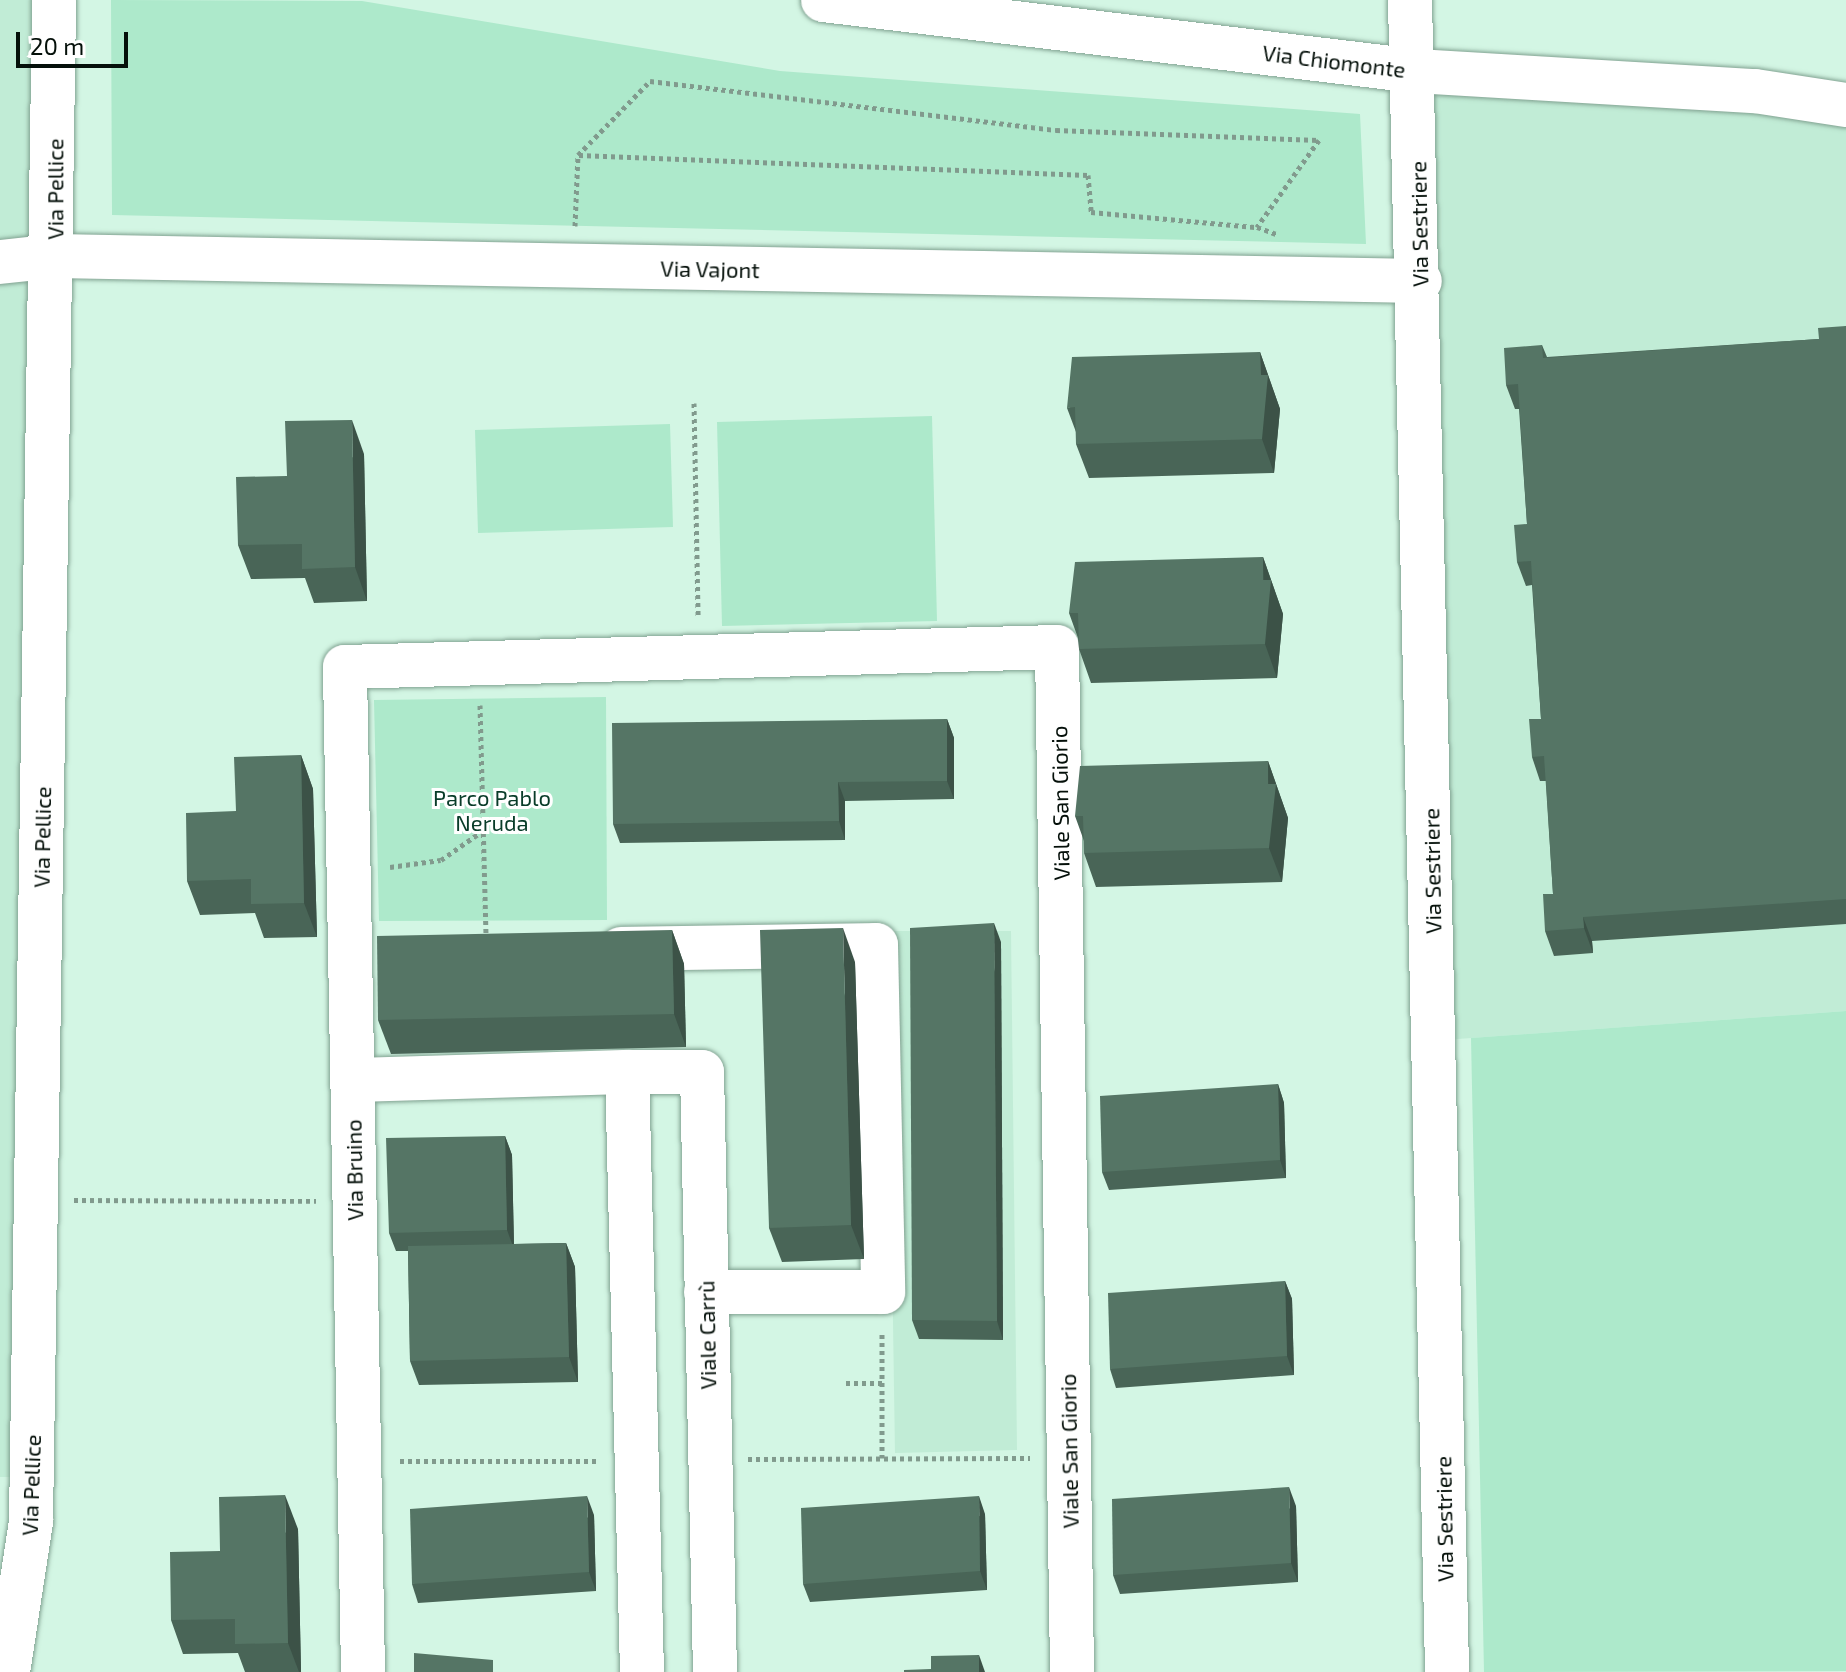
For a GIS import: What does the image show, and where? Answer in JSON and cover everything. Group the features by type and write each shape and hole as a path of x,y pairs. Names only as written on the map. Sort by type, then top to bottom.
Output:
{"street":[{"name":"Via Pellice","path":"8,1672 37,1200 55,256 54,0"},
{"name":"Via Chiomonte","path":"823,0 1416,71 1755,91 1846,105"},
{"name":"Via Sestriere","path":"1410,0 1416,71 1447,1672"},
{"name":"Via Vajont","path":"0,262 55,256 1420,281"},
{"name":"Viale San Giorio","path":"345,667 1057,647 1072,1672"},
{"name":"Via Bruino","path":"345,667 363,1672"},
{"path":"581,950 876,945 883,1292 706,1292"},
{"path":"350,954 396,953"},
{"path":"627,1072 642,1672"},
{"name":"Viale Carrù","path":"353,1080 702,1072 715,1672"}],"path":[{"path":"573,267 578,155 650,81 1056,130 1319,140 1257,227"},
{"path":"578,155 1088,175 1091,212 1257,227 1284,237"},
{"path":"694,403 698,657"},
{"path":"480,663 481,832 487,951"},
{"path":"349,867 441,860 481,832"},
{"path":"37,1200 355,1201"},
{"path":"882,1328 882,1458"},
{"path":"846,1383 882,1383"},
{"path":"710,1459 1069,1458"},
{"path":"359,1462 637,1460"}],"shaded area":[{"path":"0,0 47,0 22,1477 0,1477"},
{"path":"1421,77 1846,108 1846,1011 1444,1040"},
{"path":"887,931 1011,931 1017,1450 895,1453"}],"green space":[{"path":"111,0 362,1 780,71 1360,114 1366,244 112,215"},
{"path":"932,416 937,621 722,626 717,422"},
{"path":"670,424 673,527 478,533 475,430"},
{"name":"Parco Pablo Neruda","path":"606,697 607,920 379,921 374,700"},
{"path":"1846,1011 1846,1671 1484,1672 1471,1038"}],"building":[{"path":"1846,326 1846,899 1583,917 1584,928 1545,931 1543,894 1553,894 1544,756 1532,757 1529,719 1541,719 1531,561 1517,562 1514,525 1527,524 1518,384 1506,385 1504,348 1542,345 1543,358 1819,339 1818,328"},
{"path":"1260,352 1261,375 1268,375 1262,439 1076,444 1075,407 1067,408 1072,357"},
{"path":"352,420 355,567 302,569 302,544 238,545 236,477 287,476 285,421"},
{"path":"1263,557 1263,580 1271,580 1265,644 1079,649 1078,613 1069,613 1075,562"},
{"path":"947,719 947,781 838,782 839,821 613,824 612,723"},
{"path":"301,755 304,903 251,904 251,879 187,881 186,813 236,811 234,757"},
{"path":"1268,761 1268,784 1276,784 1269,848 1084,853 1083,816 1075,816 1080,766"},
{"path":"994,923 997,1321 912,1320 910,928"},
{"path":"843,928 851,1225 769,1228 760,930"},
{"path":"672,930 674,1014 378,1020 377,936"},
{"path":"1278,1084 1280,1160 1102,1172 1100,1096"},
{"path":"505,1136 507,1230 389,1233 386,1138"},
{"path":"566,1243 569,1357 410,1361 408,1246"},
{"path":"1285,1281 1287,1356 1110,1369 1108,1293"},
{"path":"1289,1487 1291,1563 1113,1575 1112,1499"},
{"path":"285,1495 288,1643 235,1644 235,1619 171,1620 170,1552 220,1551 219,1497"},
{"path":"587,1496 589,1572 412,1584 410,1509"},
{"path":"979,1496 980,1571 803,1584 801,1508"},
{"path":"414,1653 493,1660 493,1672 414,1672"},
{"path":"979,1655 979,1672 904,1672 931,1669 931,1656"}]}
